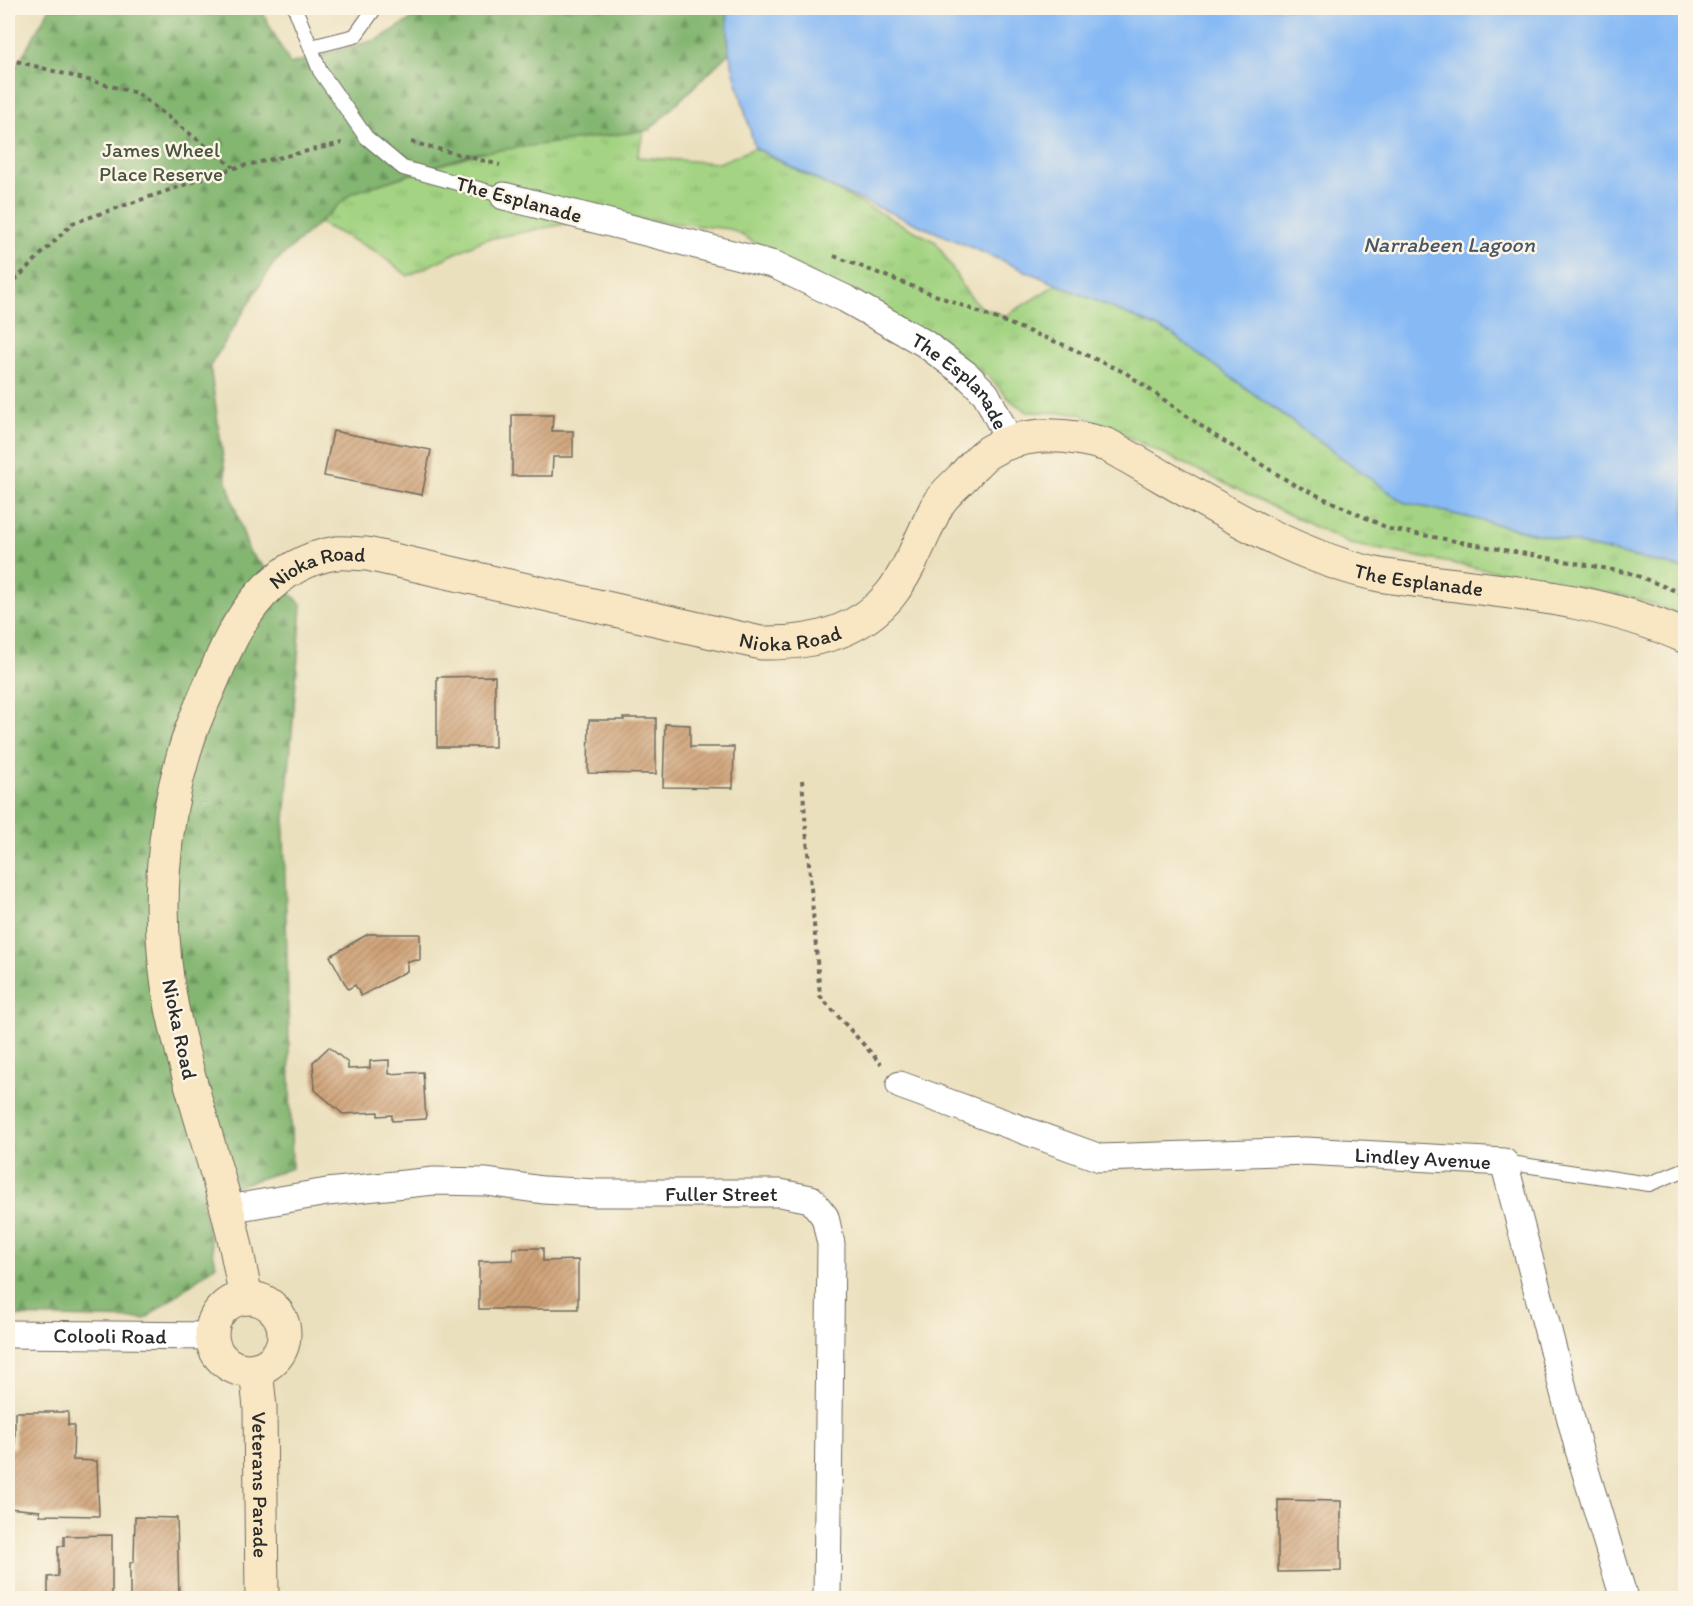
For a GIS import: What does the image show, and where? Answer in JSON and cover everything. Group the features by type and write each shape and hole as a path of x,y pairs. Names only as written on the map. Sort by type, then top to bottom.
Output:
{"street":[{"name":"The Esplanade","path":"504,196 776,265 846,299 924,343 967,375 986,394 1010,442 1052,435 1076,436 1107,445 1288,544 1325,560 1381,575 1601,606 1656,623 1686,637"},
{"name":"Nioka Road","path":"246,1298 228,1209 197,1108 172,1006 162,925 165,864 174,799 190,735 224,653 246,613 279,575 307,562 336,553 368,554 761,643 795,644 828,637 864,618 890,595 939,503 986,454 1010,442"},
{"name":"Lindley Avenue","path":"900,1084 1100,1158 1305,1151 1504,1162 1578,1450 1624,1599"},
{"name":"Fuller Street","path":"228,1209 327,1192 435,1181 487,1182 543,1190 597,1194 780,1193 812,1199 825,1217 831,1244 827,1599"},
{"path":"258,1299 269,1304 283,1323 282,1346 276,1357 256,1369 244,1370 224,1361 216,1352 212,1336 216,1317 223,1307 234,1300 258,1299"},
{"name":"Colooli Road","path":"8,1334 212,1336"},
{"name":"Veterans Parade","path":"256,1369 260,1408 262,1599"}],"lane":[{"name":"The Esplanade","path":"295,8 320,71 366,137 403,168 504,196"},
{"path":"311,46 355,36 375,8"},
{"path":"1504,1162 1649,1184 1686,1169"}],"path":[{"path":"8,59 137,93 234,168 73,223 8,287"},
{"path":"802,780 820,996 900,1084"}],"green space":[{"name":"James Wheel Place Reserve","path":"50,8 260,8 290,64 379,39 430,8 727,8 729,53 649,130 472,154 352,193 273,264 210,366 226,479 249,552 302,605 284,833 292,1168 201,1198 216,1265 145,1319 8,1316 8,81"},
{"path":"644,131 637,157 719,163 755,148 936,242 965,290 980,307 1006,316 1057,284 1170,333 1403,502 1685,569 1685,616 1631,597 1350,544 1079,413 1028,412 1011,401 988,376 903,323 730,229 605,216 483,240 408,276 375,251 319,223 352,193 478,153"}],"water":[{"name":"Narrabeen Lagoon","path":"727,8 1685,8 1685,569 1403,502 1170,333 833,188 755,148 729,53"}],"building":[{"path":"512,415 553,415 552,431 573,431 573,457 553,457 552,476 512,476"},
{"path":"333,431 431,450 422,495 324,476"},
{"path":"495,676 495,747 437,747 437,677"},
{"path":"623,718 656,718 656,774 588,773 589,720 624,720"},
{"path":"665,724 690,725 690,747 734,747 733,788 663,787"},
{"path":"1683,830 1686,830 1686,883 1683,883"},
{"path":"368,934 420,934 420,960 407,961 407,971 361,996 355,985 348,989 330,956"},
{"path":"329,1047 348,1063 348,1069 370,1068 370,1061 389,1060 389,1074 423,1072 426,1119 392,1121 392,1115 378,1116 378,1112 343,1114 315,1090 313,1062"},
{"path":"513,1248 543,1248 543,1261 578,1260 578,1309 479,1309 479,1261 513,1260"},
{"path":"15,1412 68,1412 68,1425 74,1425 73,1460 97,1461 99,1516 40,1515 40,1511 8,1508 8,1448 15,1448"},
{"path":"1278,1500 1341,1501 1341,1571 1278,1572"},
{"path":"135,1517 177,1518 179,1598 130,1598 130,1563 134,1562"},
{"path":"112,1535 112,1598 48,1598 48,1577 58,1576 58,1546 64,1546 64,1536"}]}
